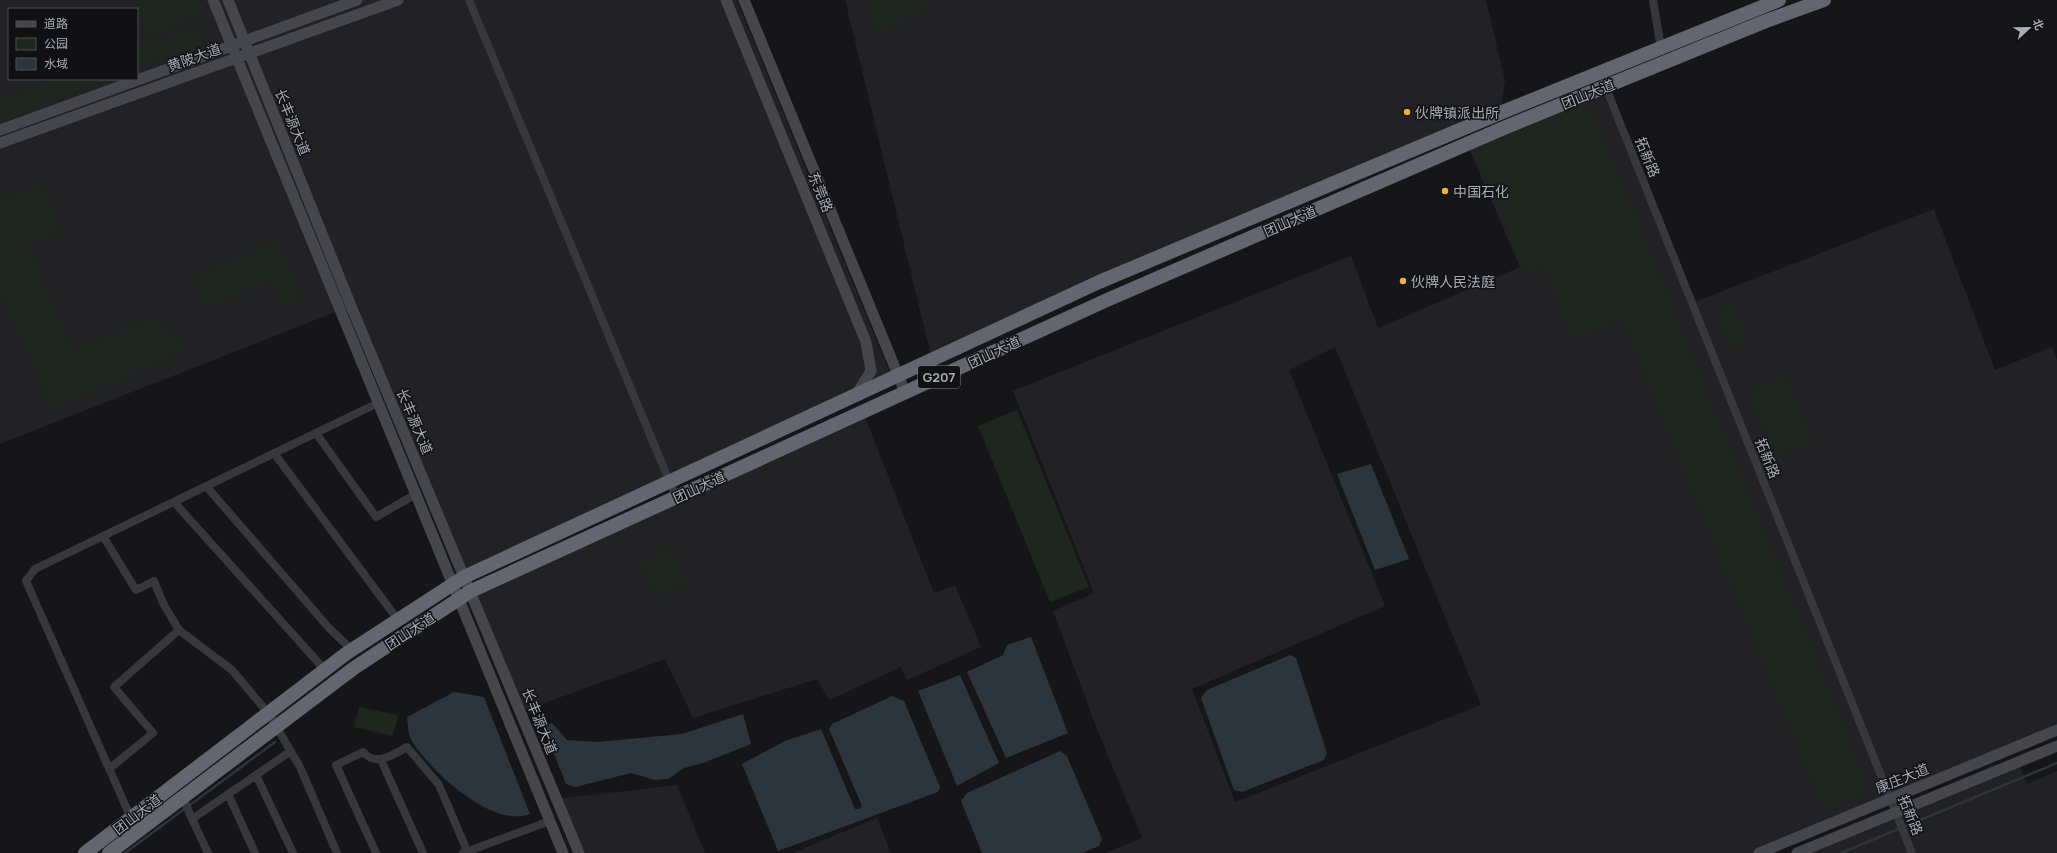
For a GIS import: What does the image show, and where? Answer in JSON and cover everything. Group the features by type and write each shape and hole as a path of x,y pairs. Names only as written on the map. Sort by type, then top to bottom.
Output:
{"highway":[{"name":"团山大道","path":"85,853 352,650 459,580 1099,282 1487,118 1779,0"},
{"name":"团山大道","path":"110,853 354,668 471,591 1114,297 1506,127 1766,21 1824,0"}],"main road":[{"name":"长丰源大道","path":"213,0 416,494 459,580 471,591 578,853"},
{"name":"长丰源大道","path":"228,0 459,580 459,599 563,853"},
{"name":"黄陂大道","path":"0,130 357,0"},
{"name":"黄陂大道","path":"0,143 398,0"},
{"name":"东莞路","path":"726,0 866,342 871,371 856,395"},
{"name":"东莞路","path":"744,0 905,392"},
{"name":"康庄大道","path":"1759,853 2057,730"},
{"path":"1797,853 2057,746"}],"street":[{"path":"469,0 676,497"},
{"path":"1653,0 1661,48"},
{"name":"拓新路","path":"1600,73 1912,853"},
{"path":"131,818 26,581 35,568 378,403"},
{"path":"316,433 376,517 416,494"},
{"path":"274,453 398,620"},
{"path":"206,486 329,628 352,650"},
{"path":"174,502 325,670"},
{"path":"103,536 136,590 154,581 163,604 179,630 232,670 269,714 300,766 337,853"},
{"path":"109,769 153,733 114,687 179,630"},
{"path":"376,853 336,765 363,752 368,758 381,760 392,756 407,747 439,785 466,852 550,821"},
{"path":"192,819 291,751"},
{"path":"381,760 423,853"},
{"path":"256,774 293,853"},
{"path":"228,794 255,853"},
{"path":"183,797 208,853"}],"shaded area":[{"path":"0,0 737,0 892,378 464,577 351,306 0,444"},
{"path":"845,0 1486,0 1505,81 1500,113 932,360"},
{"path":"1606,87 1692,303 1934,209 1995,370 2052,347 2057,360 2057,730 1759,853 1105,853 1142,838 1097,729 1053,611 1094,593 1013,391 1351,256 1378,328 1520,267 1467,144","holes":["1335,347 1481,705 1235,802 1192,689 1385,606 1289,370"]},
{"path":"865,417 934,593 955,585 981,647 907,680 901,667 829,700 817,679 693,718 665,659 520,712 471,591"},
{"path":"2018,762 2027,784 2057,771 2057,853 1797,853"},
{"path":"677,785 705,853 579,853 556,799"},
{"path":"877,818 891,853 792,853"}],"green space":[{"path":"133,0 199,0 202,7 196,16 147,36 138,13 138,8 136,8"},
{"path":"865,0 925,0 930,10 879,32"},
{"path":"190,27 202,29 206,36 205,40 198,45 138,68 138,47"},
{"path":"51,80 107,80 0,121 0,100"},
{"path":"1582,103 1593,112 1864,775 1860,796 1824,810 1623,320 1571,340 1544,265 1526,272 1474,148"},
{"path":"42,183 63,230 28,245 73,350 87,346 157,316 187,350 52,409 0,291 0,200"},
{"path":"278,240 303,299 283,307 271,281 206,308 192,277"},
{"path":"1734,304 1749,340 1730,347 1716,311"},
{"path":"1786,375 1813,441 1775,457 1749,391"},
{"path":"1017,410 1089,587 1050,602 978,426"},
{"path":"672,548 688,583 656,598 639,564"},
{"path":"359,707 398,715 393,736 354,727"}],"water":[{"path":"1371,464 1409,559 1375,570 1337,474"},
{"path":"1031,637 1068,733 1006,758 967,672 1003,655 1007,645"},
{"path":"1290,655 1296,658 1327,753 1324,760 1242,792 1234,790 1201,698 1207,690"},
{"path":"960,675 999,763 957,786 918,691"},
{"path":"454,692 484,697 530,814 515,816 498,813 481,805 447,781 433,767 412,741 409,733 407,717"},
{"path":"892,696 904,701 940,787 938,792 778,851 742,764 785,741 821,729 855,809 859,809 862,806 829,729 832,724"},
{"path":"743,714 751,744 703,763 684,768 668,779 655,780 631,773 575,787 566,784 543,726 552,723 567,740 597,742 682,734"},
{"path":"1060,751 1067,756 1102,839 1099,846 1082,853 982,853 961,801 967,793"}],"waterway":[{"path":"125,853 275,742"},
{"path":"1841,853 2057,763"}],"place":[{"name":"伙牌镇派出所","path":"1407,112"},
{"name":"中国石化","path":"1445,191"},
{"name":"伙牌人民法庭","path":"1403,281"}]}
